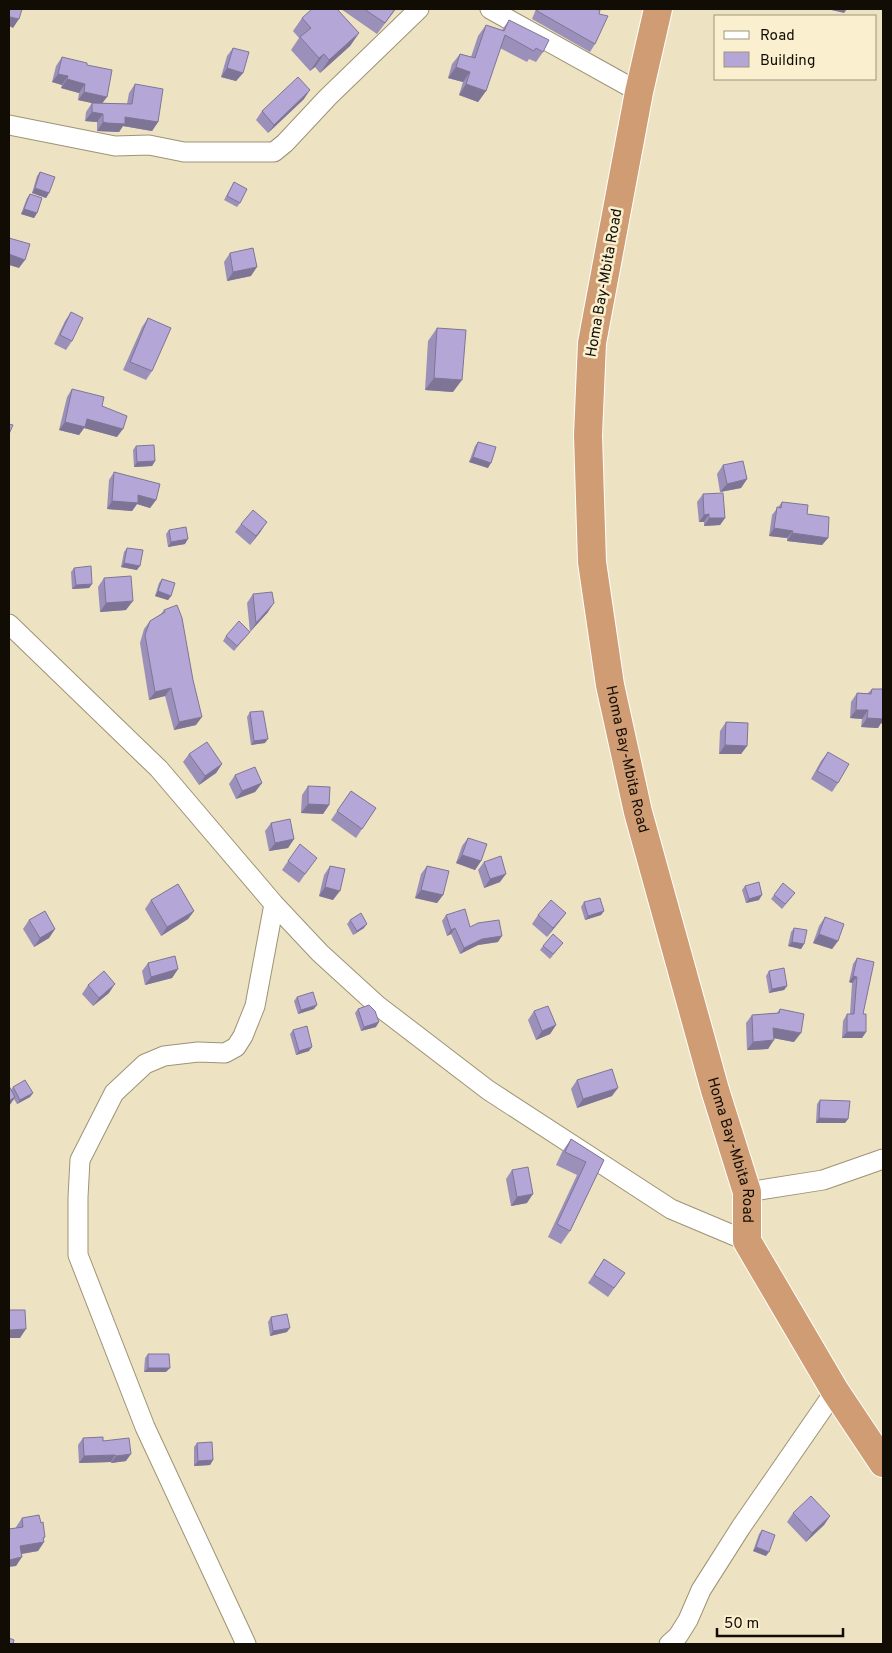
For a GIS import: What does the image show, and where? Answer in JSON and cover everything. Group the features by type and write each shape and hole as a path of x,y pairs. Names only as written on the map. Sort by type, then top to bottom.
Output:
{"highway":[{"name":"Homa Bay-Mbita Road","path":"658,9 638,92 592,343 588,435 592,562 610,685 638,812 715,1090 747,1192 747,1242 835,1391 883,1464"}],"street":[{"path":"9,125 115,146 149,145 184,152 274,152 419,9"},
{"path":"490,9 638,92"},
{"path":"9,624 159,769 274,904 320,953 377,1005 488,1090 671,1209 747,1242"},
{"path":"246,1644 145,1427 78,1255 80,1160 114,1093 145,1064 164,1056 198,1052 225,1053 236,1047 243,1036 255,1006 274,904"},
{"path":"747,1192 823,1180 883,1159"},
{"path":"669,1644 678,1636 688,1620 701,1590 741,1527 835,1391"}],"building":[{"path":"9,9 22,9 19,19 10,17 9,21"},
{"path":"312,9 337,9 359,33 329,60 324,54 319,58 300,37 311,28 302,18"},
{"path":"364,9 395,9 385,23"},
{"path":"538,9 595,9 600,10 599,14 608,16 595,44 537,11"},
{"path":"509,20 549,40 543,52 536,48 534,51 505,35 486,91 466,84 470,72 456,67 460,54 475,58 486,25 504,31"},
{"path":"233,48 249,52 243,73 227,68"},
{"path":"62,57 112,70 107,97 84,92 85,84 67,79 68,76 58,74"},
{"path":"298,77 310,90 274,125 262,111"},
{"path":"135,84 163,89 158,122 125,117 125,124 107,123 103,122 103,114 92,112 92,103 132,104"},
{"path":"40,172 55,177 49,193 35,188"},
{"path":"234,182 247,189 240,203 227,196"},
{"path":"30,194 42,198 37,213 24,209"},
{"path":"9,238 30,244 25,260 9,254"},
{"path":"253,248 257,267 233,272 230,253"},
{"path":"71,312 83,318 72,341 60,335"},
{"path":"148,318 171,328 152,371 130,362"},
{"path":"437,328 466,330 462,380 434,378"},
{"path":"72,389 104,397 102,406 127,416 123,429 87,419 85,427 65,422"},
{"path":"9,424 13,425 9,434"},
{"path":"478,442 496,447 491,463 473,457"},
{"path":"154,445 155,461 137,462 136,446"},
{"path":"743,461 747,479 727,484 723,465"},
{"path":"114,472 160,484 156,500 138,495 138,503 112,501"},
{"path":"723,493 725,518 709,518 709,514 704,515 703,494"},
{"path":"782,502 808,505 807,514 829,517 828,538 792,533 793,531 774,528 777,507 781,508"},
{"path":"253,510 267,522 256,536 241,524"},
{"path":"186,527 188,539 171,542 169,530"},
{"path":"127,548 143,550 140,566 124,563"},
{"path":"91,566 92,584 76,585 74,568"},
{"path":"131,576 133,601 106,603 104,578"},
{"path":"162,579 175,583 171,596 158,591"},
{"path":"272,592 274,603 256,623 253,594"},
{"path":"177,605 182,618 202,717 179,722 171,688 155,692 145,635 150,621 165,612 164,610"},
{"path":"239,621 250,632 237,646 226,636"},
{"path":"872,689 883,689 883,719 867,718 868,710 856,710 857,693 871,694"},
{"path":"263,711 268,739 254,741 250,712"},
{"path":"726,722 748,723 747,746 725,745"},
{"path":"207,742 222,764 205,776 189,754"},
{"path":"828,752 849,764 838,783 817,771"},
{"path":"255,767 262,783 242,791 235,775"},
{"path":"308,786 330,787 329,805 308,804"},
{"path":"351,791 376,808 362,829 337,811"},
{"path":"290,819 294,839 275,843 271,823"},
{"path":"468,838 487,844 481,861 462,855"},
{"path":"300,844 317,858 305,874 288,861"},
{"path":"501,856 506,874 490,879 484,862"},
{"path":"330,866 345,869 340,891 325,887"},
{"path":"427,866 449,871 443,895 421,890"},
{"path":"759,882 762,895 749,899 745,886"},
{"path":"783,883 795,893 785,904 774,895"},
{"path":"178,884 194,911 167,927 151,900"},
{"path":"600,898 604,911 588,916 584,902"},
{"path":"551,900 566,913 553,928 538,915"},
{"path":"465,909 470,927 478,923 499,920 502,936 482,939 464,948 455,928 451,930 446,915"},
{"path":"45,911 55,929 40,938 29,920"},
{"path":"361,913 367,924 357,931 350,920"},
{"path":"825,917 844,924 838,941 819,934"},
{"path":"794,928 807,930 804,944 792,942"},
{"path":"553,934 563,943 553,954 543,946"},
{"path":"175,956 178,969 151,977 148,963"},
{"path":"857,958 874,962 863,1014 866,1014 866,1032 847,1032 847,1014 854,1014 857,977 853,976"},
{"path":"784,968 787,986 772,989 769,971"},
{"path":"104,971 115,984 99,998 88,985"},
{"path":"313,992 317,1005 301,1010 297,997"},
{"path":"369,1005 375,1011 379,1022 364,1027 358,1009"},
{"path":"548,1006 556,1025 542,1031 534,1011"},
{"path":"780,1009 804,1014 801,1033 773,1028 774,1040 753,1042 752,1015 779,1013"},
{"path":"307,1026 312,1047 299,1051 293,1030"},
{"path":"612,1069 618,1088 583,1099 577,1080"},
{"path":"25,1080 33,1093 20,1100 13,1087"},
{"path":"9,1086 15,1097 9,1101"},
{"path":"820,1100 850,1101 848,1119 819,1118"},
{"path":"571,1139 604,1160 570,1231 557,1224 586,1162 565,1152"},
{"path":"528,1167 533,1194 517,1197 512,1170"},
{"path":"604,1259 625,1273 614,1288 594,1275"},
{"path":"9,1310 25,1310 26,1329 9,1330"},
{"path":"287,1314 290,1328 273,1331 271,1317"},
{"path":"148,1354 169,1354 170,1368 148,1368"},
{"path":"103,1437 103,1441 129,1438 131,1454 84,1456 83,1438"},
{"path":"212,1442 213,1460 198,1461 197,1443"},
{"path":"811,1496 830,1516 812,1533 793,1513"},
{"path":"39,1515 41,1523 43,1522 44,1542 20,1546 22,1557 9,1560 9,1529 23,1527 22,1518"},
{"path":"762,1530 775,1535 769,1552 756,1547"},
{"path":"9,1638 14,1640 13,1644 9,1644"}]}
